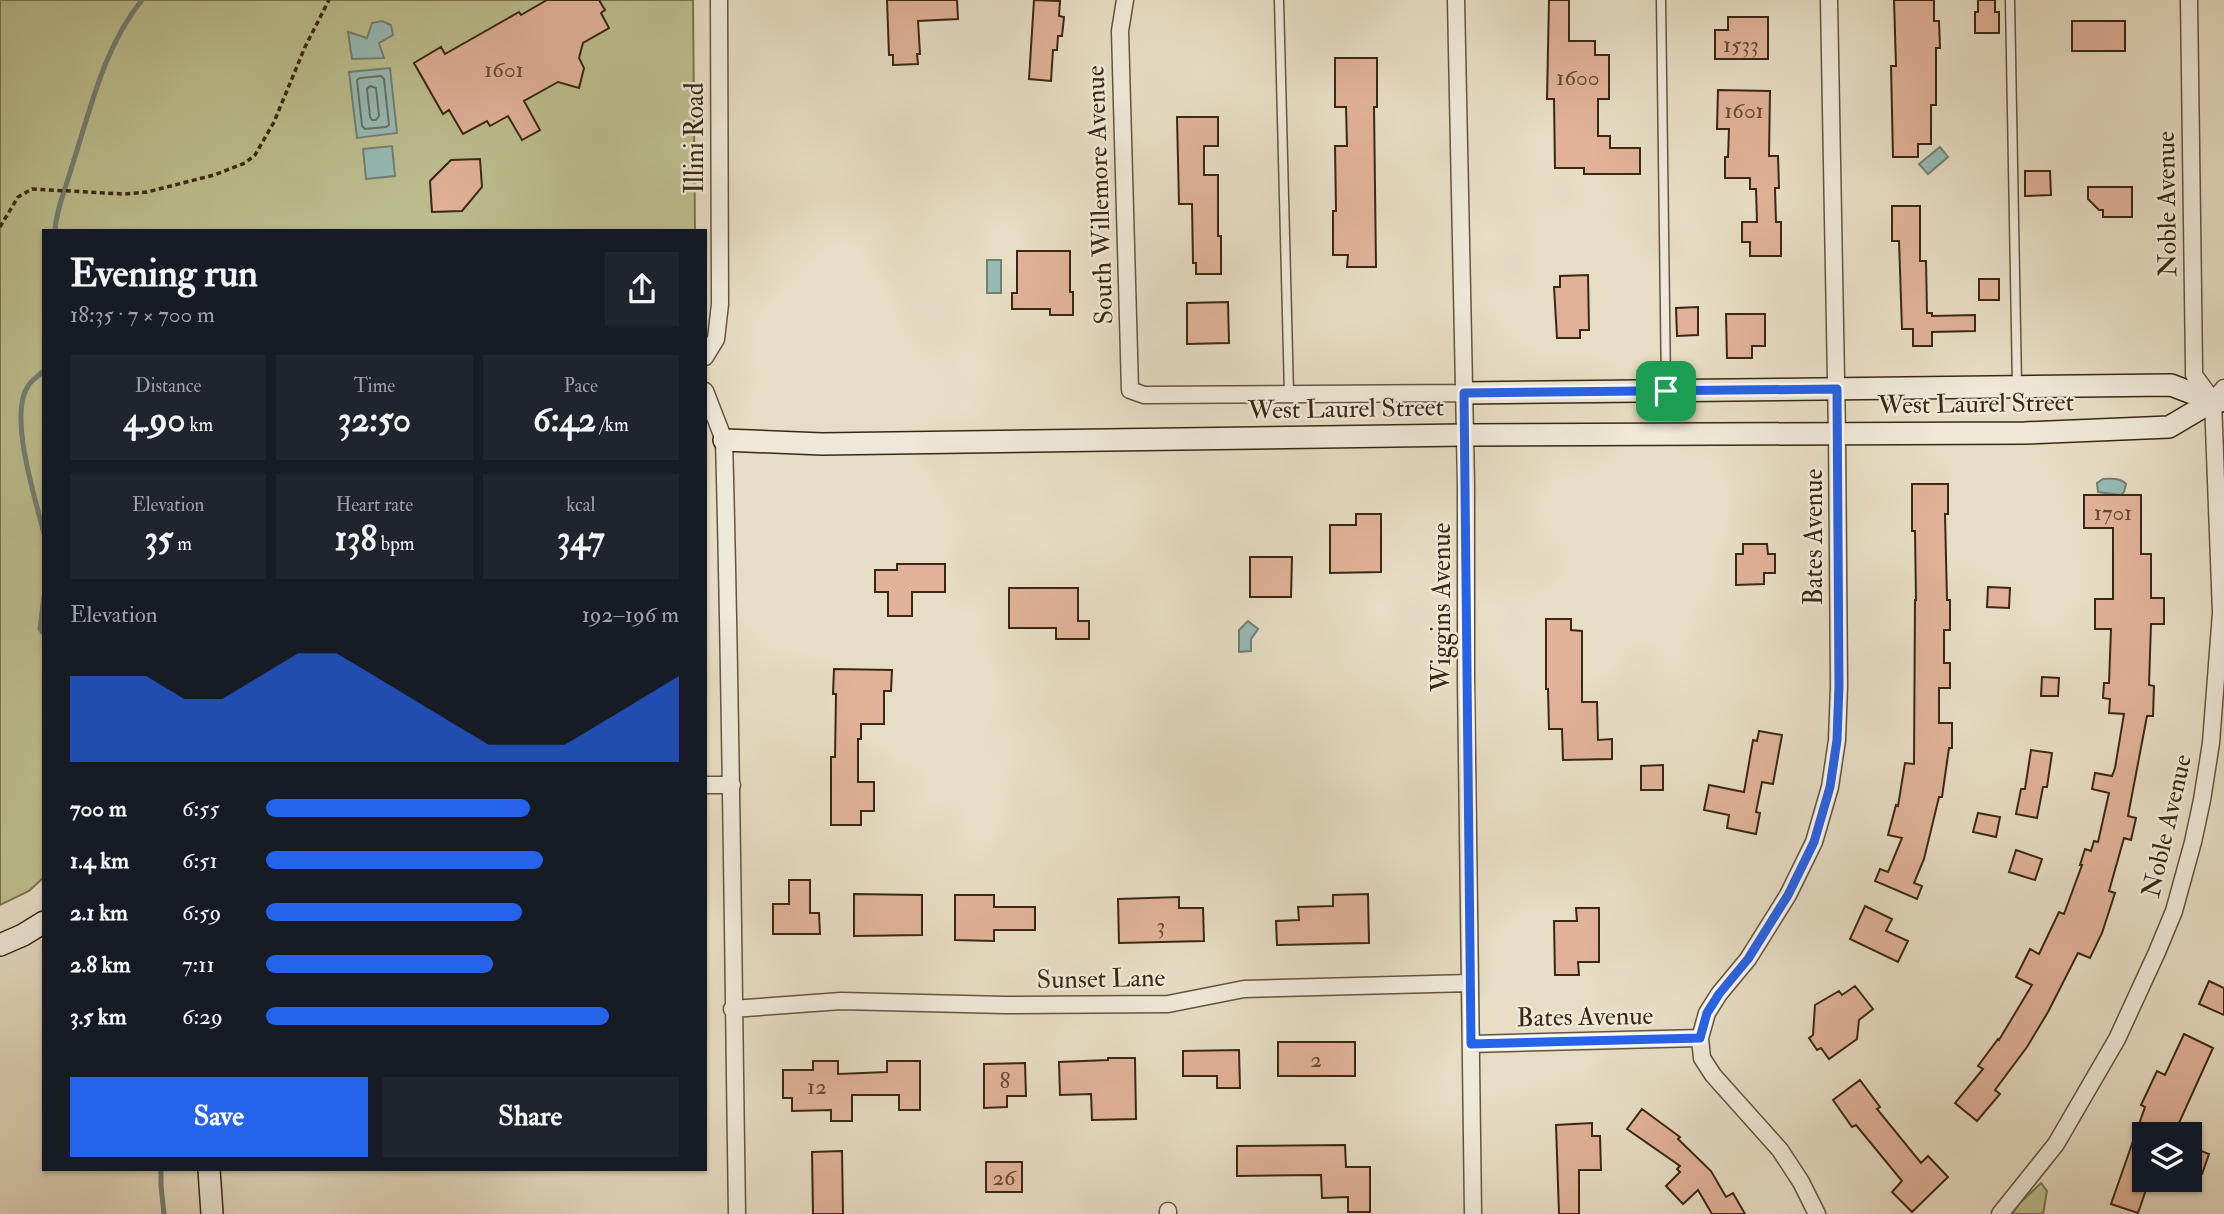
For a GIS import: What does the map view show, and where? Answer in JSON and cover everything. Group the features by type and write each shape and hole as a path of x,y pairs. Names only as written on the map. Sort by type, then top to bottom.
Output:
{"street":[{"name":"Illini Road","path":"707,354 716,339 720,304 719,0"},
{"name":"South Willemore Avenue","path":"1125,0 1120,31 1130,390"},
{"name":"Wiggins Avenue","path":"1456,0 1464,393 1473,1214"},
{"name":"Bates Avenue","path":"1471,1044 1700,1038 1707,1013 1748,959 1788,895 1814,842 1830,787 1837,740 1839,686 1838,433 1829,0"},
{"name":"Noble Avenue","path":"2000,1214 2056,1144 2117,1039 2174,911 2193,842 2211,743 2221,613 2220,397 2194,375 2189,0"},
{"name":"West Laurel Street","path":"1130,390 1144,395 2171,385 2220,397"},
{"path":"707,396 724,440 732,785 732,1009 737,1214"},
{"name":"West Laurel Street","path":"724,440 822,444 1464,435 2025,433 2169,427 2220,397"},
{"path":"707,785 732,785"},
{"path":"0,945 42,923"},
{"name":"Sunset Lane","path":"732,1009 841,1001 1004,1005 1168,1004 1244,989 1470,983"},
{"path":"1700,1038 1702,1059 1713,1076 1780,1150 1818,1214"},
{"path":"209,1171 212,1214"}],"lane":[{"path":"1279,0 1289,394"},
{"path":"1661,0 1666,391"},
{"path":"2010,0 2017,385"}],"path":[{"path":"0,227 18,197 32,189 124,194 166,188 214,176 245,163 255,155 274,122 305,47 330,0"}],"green space":[{"path":"0,0 693,0 695,229 42,229 42,879 29,891 0,905"},
{"path":"2041,1183 2047,1191 2043,1214 2012,1214 2021,1202"}],"water":[{"path":"382,21 391,25 393,35 379,43 384,58 352,59 348,32 367,38 372,23"},
{"path":"390,68 397,133 357,138 349,72"},
{"path":"392,146 395,176 366,179 363,149"},
{"path":"1940,147 1948,157 1928,174 1919,164"},
{"path":"987,260 1001,260 1001,293 987,293"},
{"path":"2103,479 2121,480 2126,484 2124,492 2121,495 2098,492 2097,483"},
{"path":"1248,621 1258,629 1251,639 1251,651 1239,652 1239,630"}],"building":[{"path":"547,0 599,0 605,10 601,13 609,28 583,43 579,58 584,68 579,88 558,82 524,101 540,130 522,140 508,116 490,126 487,121 463,134 449,110 443,114 414,63 441,47 445,54 519,12 521,15"},
{"path":"887,0 957,0 958,19 918,21 918,64 893,65 893,55 889,55"},
{"path":"1034,0 1060,1 1059,16 1064,17 1062,36 1058,36 1057,50 1053,50 1051,81 1029,79"},
{"path":"1549,0 1569,0 1569,41 1595,41 1595,55 1609,55 1609,99 1598,99 1598,136 1610,136 1610,148 1640,148 1640,174 1584,174 1584,168 1555,168 1554,99 1547,99"},
{"path":"1894,0 1934,0 1934,21 1939,21 1940,48 1936,48 1936,105 1931,105 1931,144 1918,144 1918,157 1893,157 1891,66 1896,66"},
{"path":"1978,0 1995,0 1995,12 1999,12 1999,33 1975,33"},
{"path":"1728,17 1768,17 1768,59 1715,59 1715,30 1728,30"},
{"path":"2072,21 2125,21 2125,51 2072,51"},
{"path":"1335,58 1377,58 1377,107 1374,107 1376,267 1347,267 1348,255 1333,255 1333,211 1336,211 1335,146 1347,146 1346,107 1335,107"},
{"path":"1718,90 1770,91 1769,156 1778,156 1776,222 1781,222 1781,256 1750,256 1750,242 1742,242 1742,222 1757,222 1756,189 1750,189 1750,178 1725,178 1729,129 1717,129"},
{"path":"1177,117 1218,117 1218,146 1204,146 1204,175 1218,175 1221,274 1196,274 1196,263 1193,263 1192,204 1179,204"},
{"path":"480,159 482,187 462,211 432,212 430,181 451,160"},
{"path":"2025,171 2050,171 2051,195 2025,196"},
{"path":"2088,187 2132,187 2132,217 2103,217 2103,210 2099,210 2088,199"},
{"path":"1892,206 1920,206 1920,261 1926,261 1927,313 1932,313 1932,316 1975,315 1975,331 1932,332 1932,346 1913,346 1913,329 1902,329 1899,241 1892,241"},
{"path":"1017,251 1070,251 1073,315 1050,315 1050,309 1012,309 1012,293 1017,293"},
{"path":"1588,275 1589,330 1580,330 1580,338 1557,338 1554,287 1560,287 1560,276"},
{"path":"1979,279 1999,279 1999,300 1979,300"},
{"path":"1228,302 1229,343 1187,344 1187,303"},
{"path":"1698,307 1698,335 1677,336 1676,308"},
{"path":"1726,314 1765,314 1765,346 1752,346 1752,358 1727,358"},
{"path":"1912,484 1948,484 1948,514 1945,514 1950,630 1944,630 1944,663 1950,663 1950,688 1939,688 1939,723 1952,723 1952,748 1949,748 1942,797 1939,797 1924,859 1914,883 1922,886 1917,899 1875,881 1880,869 1888,872 1902,838 1888,835 1896,805 1898,806 1905,763 1914,764 1916,600"},
{"path":"2084,495 2141,495 2141,554 2151,554 2151,598 2164,598 2164,624 2151,624 2149,685 2154,686 2153,716 2147,716 2128,816 2136,818 2131,840 2124,838 2109,891 2115,893 2102,933 2090,958 2078,953 2027,1047 1995,1090 2000,1094 1977,1121 1955,1103 1983,1069 1978,1066 1999,1040 2032,985 2016,977 2030,949 2039,954 2059,912 2064,914 2085,849 2091,851 2094,841 2098,842 2109,793 2092,789 2095,773 2112,776 2115,768 2124,714 2109,713 2110,699 2103,698 2104,683 2109,683 2111,629 2095,629 2095,599 2113,599 2113,528 2084,528"},
{"path":"1356,514 1381,514 1381,572 1330,573 1330,525 1356,525"},
{"path":"1743,544 1767,544 1768,554 1775,554 1775,573 1764,573 1764,584 1736,585 1736,554 1743,554"},
{"path":"1250,557 1292,557 1291,597 1250,597"},
{"path":"897,564 945,564 945,592 912,592 912,616 888,616 888,592 875,592 875,570 897,570"},
{"path":"1988,587 2010,588 2009,608 1987,607"},
{"path":"1009,588 1078,588 1078,621 1089,621 1089,639 1056,639 1056,628 1009,628"},
{"path":"1546,619 1571,619 1571,630 1582,631 1582,702 1597,702 1598,740 1612,739 1612,759 1563,760 1562,729 1549,729"},
{"path":"834,669 892,670 891,691 884,691 884,724 861,724 861,739 858,739 858,782 874,782 874,811 861,811 861,825 831,825 831,757 835,757"},
{"path":"2042,677 2059,678 2058,696 2041,696"},
{"path":"1759,731 1782,735 1773,784 1762,782 1756,812 1760,813 1756,834 1727,828 1729,815 1704,810 1709,785 1744,792 1753,740 1757,741"},
{"path":"2031,750 2052,753 2047,787 2043,787 2037,818 2016,814 2021,789 2025,789"},
{"path":"1663,765 1663,790 1641,790 1641,766"},
{"path":"1978,813 2000,817 1996,837 1973,832"},
{"path":"2016,850 2042,859 2035,880 2009,872"},
{"path":"789,880 810,880 810,913 819,913 820,934 773,934 773,904 789,904"},
{"path":"854,894 922,895 922,935 854,936"},
{"path":"1368,894 1369,943 1277,945 1276,921 1299,920 1298,907 1333,906 1333,895"},
{"path":"955,895 994,895 994,907 1035,907 1035,930 994,930 994,941 955,940"},
{"path":"1179,897 1179,908 1203,908 1204,941 1119,943 1118,899"},
{"path":"1865,906 1892,919 1886,931 1908,941 1898,962 1850,939"},
{"path":"1576,908 1599,908 1599,962 1578,962 1579,975 1555,975 1554,921 1577,921"},
{"path":"2209,981 2224,988 2224,1015 2199,1004"},
{"path":"1855,986 1873,1009 1859,1020 1857,1039 1829,1059 1821,1048 1817,1050 1809,1038 1813,1035 1815,1005 1839,991 1842,995"},
{"path":"2184,1034 2213,1048 2179,1122 2140,1122 2145,1107 2141,1105 2157,1071 2165,1075"},
{"path":"1278,1042 1355,1042 1355,1076 1278,1076"},
{"path":"1239,1050 1240,1088 1217,1088 1217,1076 1183,1076 1183,1051"},
{"path":"1135,1058 1136,1119 1092,1120 1091,1094 1060,1095 1059,1062"},
{"path":"813,1061 838,1061 838,1074 887,1072 887,1061 920,1061 920,1110 899,1110 899,1095 852,1095 852,1121 831,1121 831,1110 792,1111 792,1098 783,1098 783,1070 813,1070"},
{"path":"1025,1063 1026,1096 1007,1096 1007,1107 984,1108 984,1064"},
{"path":"1860,1080 1880,1107 1877,1109 1921,1163 1928,1156 1948,1177 1912,1212 1892,1192 1902,1181 1856,1125 1852,1127 1833,1100"},
{"path":"1642,1109 1680,1137 1678,1139 1711,1171 1726,1197 1733,1193 1745,1214 1712,1214 1698,1190 1683,1204 1666,1186 1680,1172 1677,1169 1680,1166 1627,1129"},
{"path":"1592,1123 1592,1136 1600,1136 1601,1170 1579,1170 1579,1214 1559,1214 1556,1125"},
{"path":"2132,1144 2132,1192 2145,1192 2138,1213 2111,1204"},
{"path":"1345,1145 1346,1167 1370,1167 1370,1212 1348,1212 1348,1197 1322,1198 1321,1175 1237,1176 1237,1146"},
{"path":"842,1151 843,1214 813,1214 812,1152"},
{"path":"2202,1151 2209,1154 2202,1174"},
{"path":"986,1162 1022,1162 1022,1192 986,1192"}],"waterway":[{"path":"55,229 100,78 118,37 142,0"},
{"path":"42,373 28,386 21,417 30,480 42,526"},
{"path":"42,612 42,632"},
{"path":"161,1171 164,1214"}],"route":[{"path":"1837,389 1837,740 1830,787 1814,842 1788,895 1748,959 1707,1013 1700,1038 1471,1044 1464,393 1666,391 1837,389"}]}
